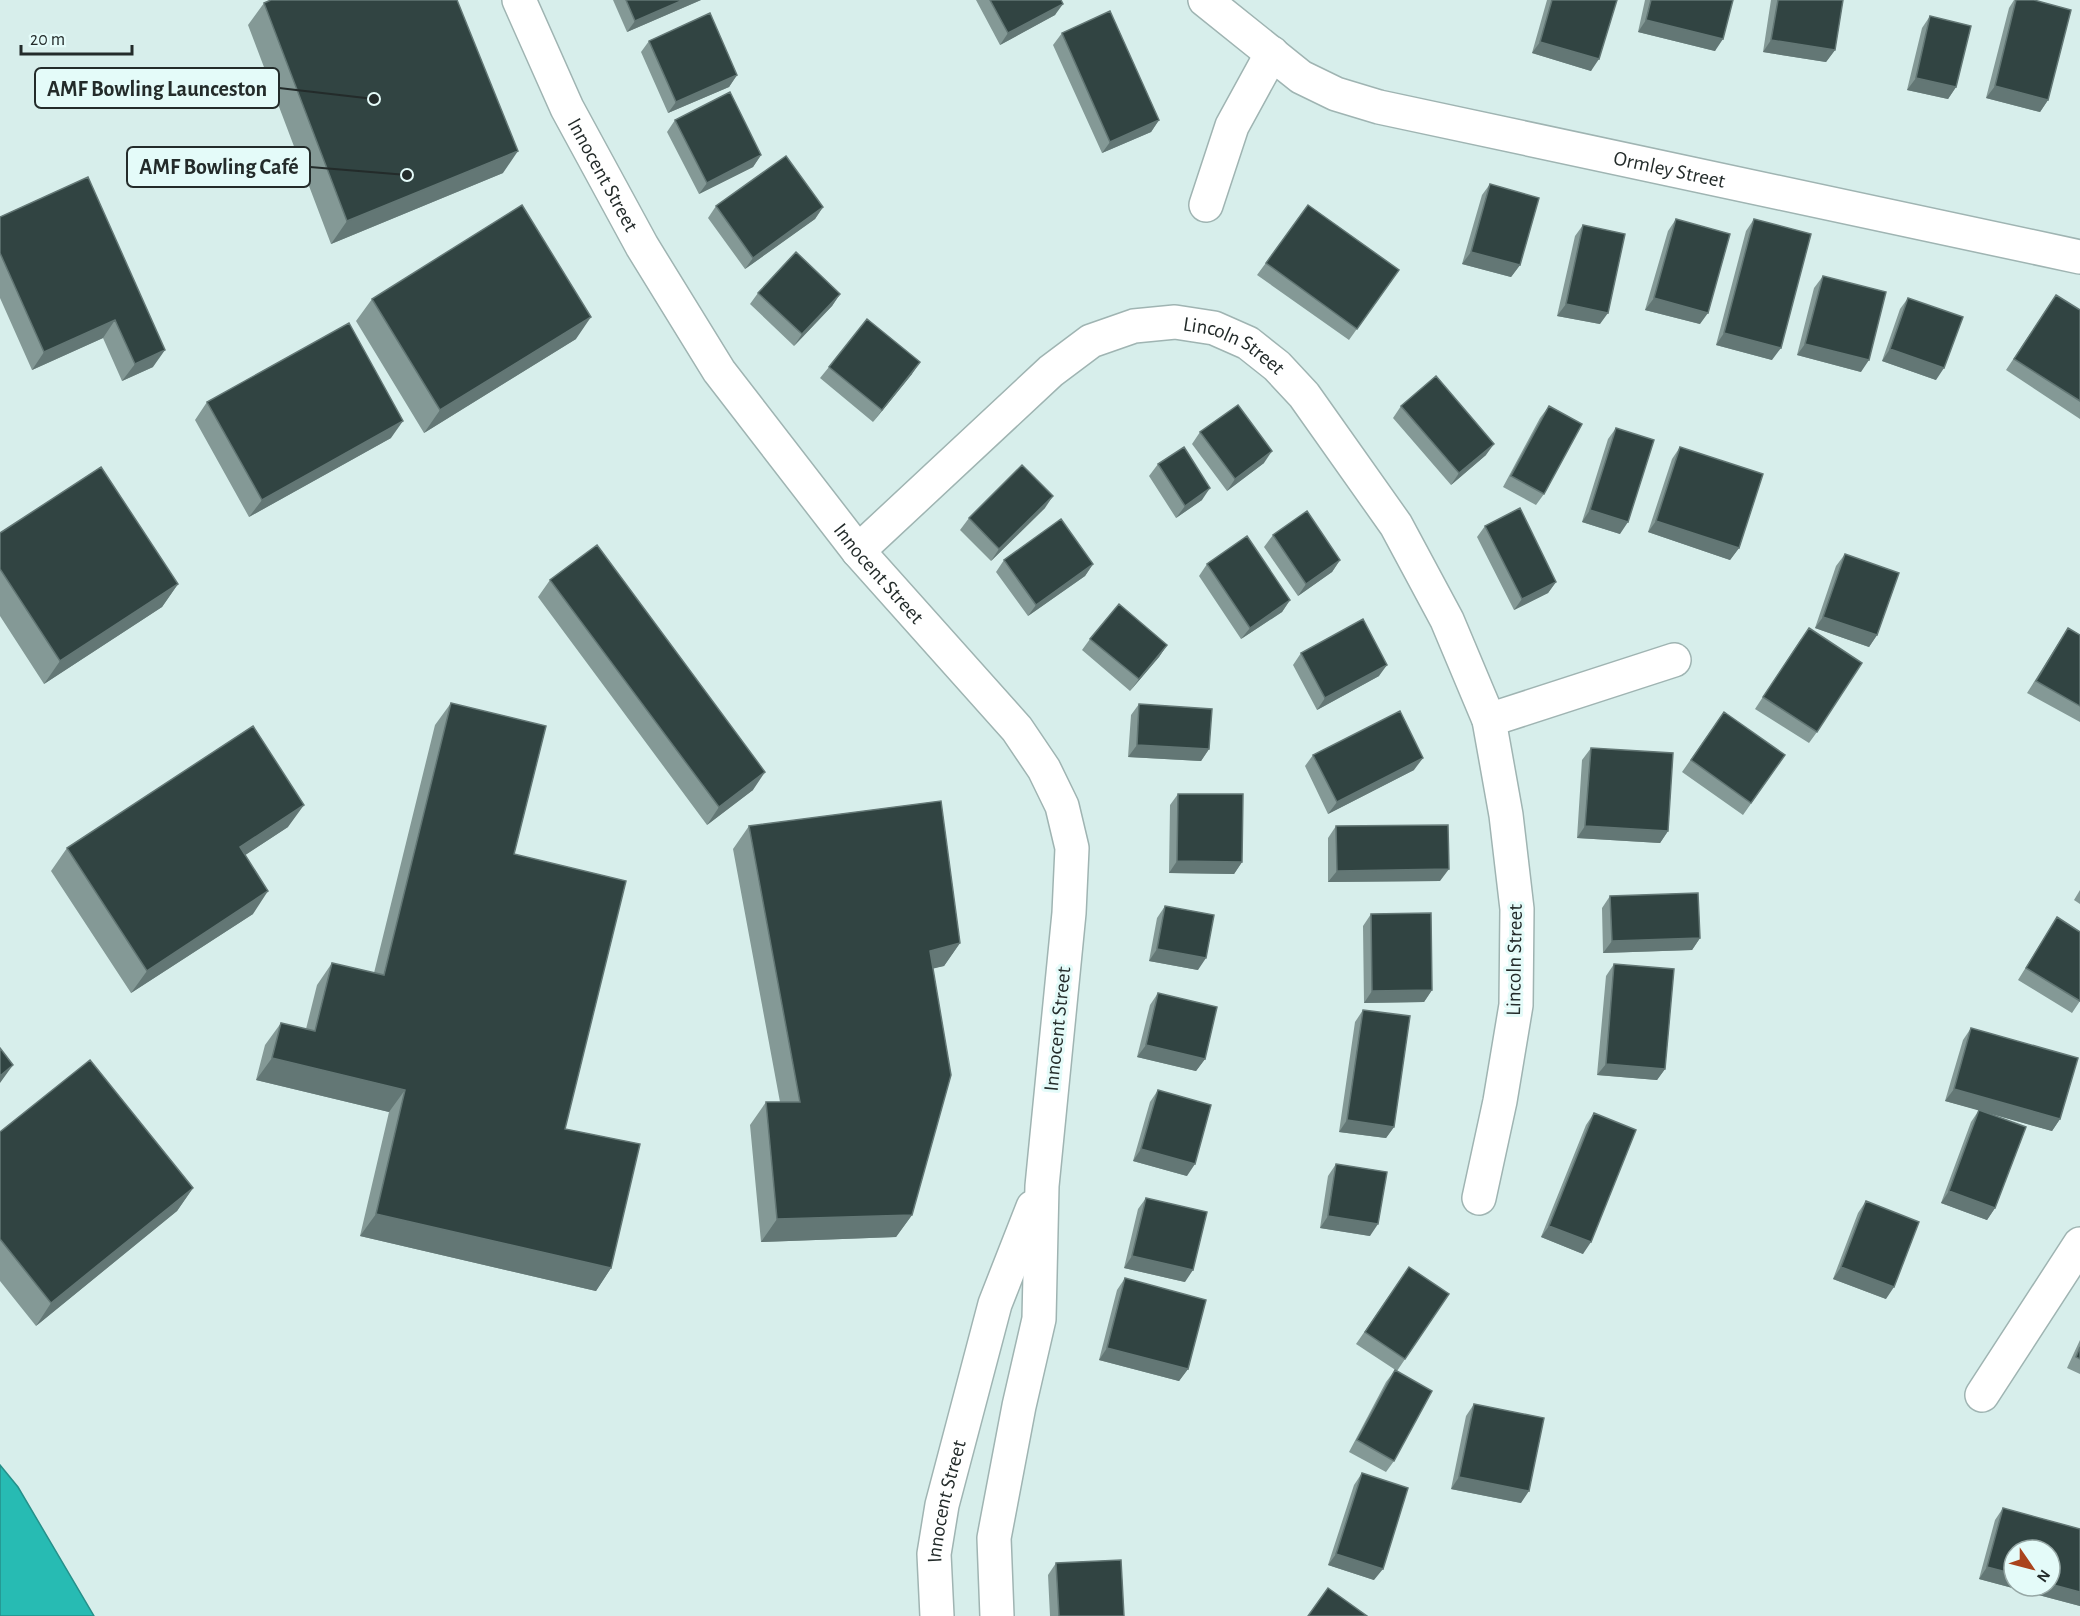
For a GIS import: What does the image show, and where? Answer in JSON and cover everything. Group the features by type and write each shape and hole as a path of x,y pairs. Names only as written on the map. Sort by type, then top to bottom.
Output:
{"street":[{"name":"Innocent Street","path":"519,0 567,108 642,246 719,371 858,551 1017,729 1044,769 1062,806 1072,848 1069,913 1042,1186 1039,1319 1018,1406 994,1538 996,1616"},
{"name":"Ormley Street","path":"1205,0 1301,77 1327,90 1379,107 2080,257"},
{"path":"1206,205 1232,126 1272,53"},
{"name":"Lincoln Street","path":"858,551 1051,371 1091,341 1134,326 1175,322 1214,328 1248,343 1277,366 1304,395 1396,525 1447,620 1489,720 1506,815 1517,909 1516,1005 1500,1101 1479,1198"},
{"path":"1489,720 1674,660"},
{"name":"Innocent Street","path":"937,1616 934,1554 958,1440 995,1304 1042,1186"},
{"path":"1982,1395 2080,1244"}],"water":[{"path":"0,1465 18,1487 94,1616 0,1616"}],"building":[{"path":"271,0 457,0 518,151 347,221 264,3"},
{"path":"626,0 683,0 635,21"},
{"path":"990,0 1061,0 1063,4 1008,33"},
{"path":"1552,0 1617,0 1599,59 1540,42"},
{"path":"1651,0 1733,0 1723,39 1646,20"},
{"path":"1778,0 1843,0 1835,50 1771,40"},
{"path":"2016,0 2034,0 2071,10 2048,100 1995,86"},
{"path":"1110,11 1159,120 1110,142 1062,33"},
{"path":"710,13 737,75 676,102 649,41"},
{"path":"1930,16 1971,26 1956,87 1916,78"},
{"path":"730,92 761,155 707,183 675,120"},
{"path":"786,156 823,207 753,258 716,206"},
{"path":"88,177 165,350 135,364 115,320 44,352 0,253 0,217"},
{"path":"1490,184 1539,198 1520,265 1471,252"},
{"path":"522,205 591,317 440,410 372,299"},
{"path":"1308,205 1399,270 1357,329 1266,263"},
{"path":"1676,219 1730,234 1708,313 1654,298"},
{"path":"1754,219 1811,234 1781,348 1724,333"},
{"path":"1583,225 1625,234 1608,313 1566,304"},
{"path":"796,252 840,294 802,334 758,293"},
{"path":"1823,276 1886,292 1869,360 1805,344"},
{"path":"2056,295 2080,310 2080,401 2014,359"},
{"path":"1908,298 1963,317 1944,368 1890,349"},
{"path":"867,319 920,362 882,410 829,367"},
{"path":"349,323 403,421 262,500 207,402"},
{"path":"1436,376 1494,444 1459,473 1401,406"},
{"path":"1238,405 1272,451 1235,479 1200,432"},
{"path":"1549,406 1582,424 1544,494 1511,476"},
{"path":"1616,428 1654,440 1628,522 1590,510"},
{"path":"1184,447 1210,488 1185,506 1158,464"},
{"path":"1680,447 1763,474 1739,548 1656,521"},
{"path":"1022,465 1053,496 999,549 969,518"},
{"path":"101,467 178,584 60,661 0,569 0,533"},
{"path":"1520,508 1556,582 1522,599 1485,526"},
{"path":"1307,511 1340,560 1306,584 1273,535"},
{"path":"1061,519 1093,564 1036,605 1004,560"},
{"path":"1247,536 1290,600 1250,628 1207,564"},
{"path":"597,545 765,772 719,807 550,580"},
{"path":"1845,554 1899,573 1877,635 1823,617"},
{"path":"1119,604 1167,645 1139,679 1090,639"},
{"path":"1363,619 1387,665 1325,698 1301,653"},
{"path":"1809,628 1862,663 1817,732 1763,697"},
{"path":"2068,628 2080,635 2080,706 2036,681"},
{"path":"451,703 546,726 514,854 626,881 565,1129 640,1144 611,1268 376,1214 405,1090 272,1058 281,1023 315,1031 332,963 384,975"},
{"path":"1139,704 1212,709 1209,749 1137,745"},
{"path":"1400,711 1423,758 1337,802 1313,755"},
{"path":"1724,712 1785,755 1751,803 1691,760"},
{"path":"253,726 304,805 240,847 268,891 147,971 67,848"},
{"path":"1591,748 1673,753 1668,831 1585,826"},
{"path":"1178,794 1243,794 1242,862 1177,861"},
{"path":"941,801 960,943 930,951 951,1075 912,1215 777,1219 766,1102 800,1102 749,826"},
{"path":"1448,825 1449,869 1337,871 1336,826"},
{"path":"1698,893 1700,938 1612,941 1610,896"},
{"path":"1165,906 1214,915 1206,958 1157,949"},
{"path":"1431,913 1432,990 1372,991 1371,914"},
{"path":"2057,917 2080,932 2080,1001 2026,968"},
{"path":"1614,964 1674,969 1665,1069 1606,1064"},
{"path":"1158,993 1217,1007 1205,1059 1146,1045"},
{"path":"1363,1010 1410,1016 1394,1127 1347,1120"},
{"path":"1971,1028 2078,1058 2060,1119 1954,1089"},
{"path":"0,1048 13,1065 0,1076"},
{"path":"90,1060 193,1188 51,1303 0,1239 0,1132"},
{"path":"1158,1090 1211,1105 1195,1164 1141,1149"},
{"path":"1979,1110 2026,1127 1995,1208 1949,1191"},
{"path":"1594,1113 1636,1130 1591,1242 1549,1226"},
{"path":"1336,1164 1387,1172 1378,1224 1328,1216"},
{"path":"1146,1198 1207,1212 1193,1270 1132,1256"},
{"path":"1866,1201 1919,1222 1894,1287 1841,1267"},
{"path":"1409,1267 1449,1294 1405,1359 1365,1332"},
{"path":"1125,1278 1206,1300 1188,1369 1107,1348"},
{"path":"2080,1347 2080,1359 2076,1357"},
{"path":"1395,1370 1432,1391 1394,1461 1357,1440"},
{"path":"1474,1404 1544,1418 1529,1491 1459,1477"},
{"path":"1362,1473 1408,1488 1383,1569 1336,1554"},
{"path":"2003,1508 2080,1529 2080,1592 2062,1587 2062,1538 2002,1538 2002,1571 1987,1567"},
{"path":"1121,1560 1124,1616 1059,1616 1056,1563"},
{"path":"1328,1588 1367,1616 1308,1616"}],"place":[{"name":"AMF Bowling Launceston","path":"374,99"},
{"name":"AMF Bowling Café","path":"407,175"}]}
